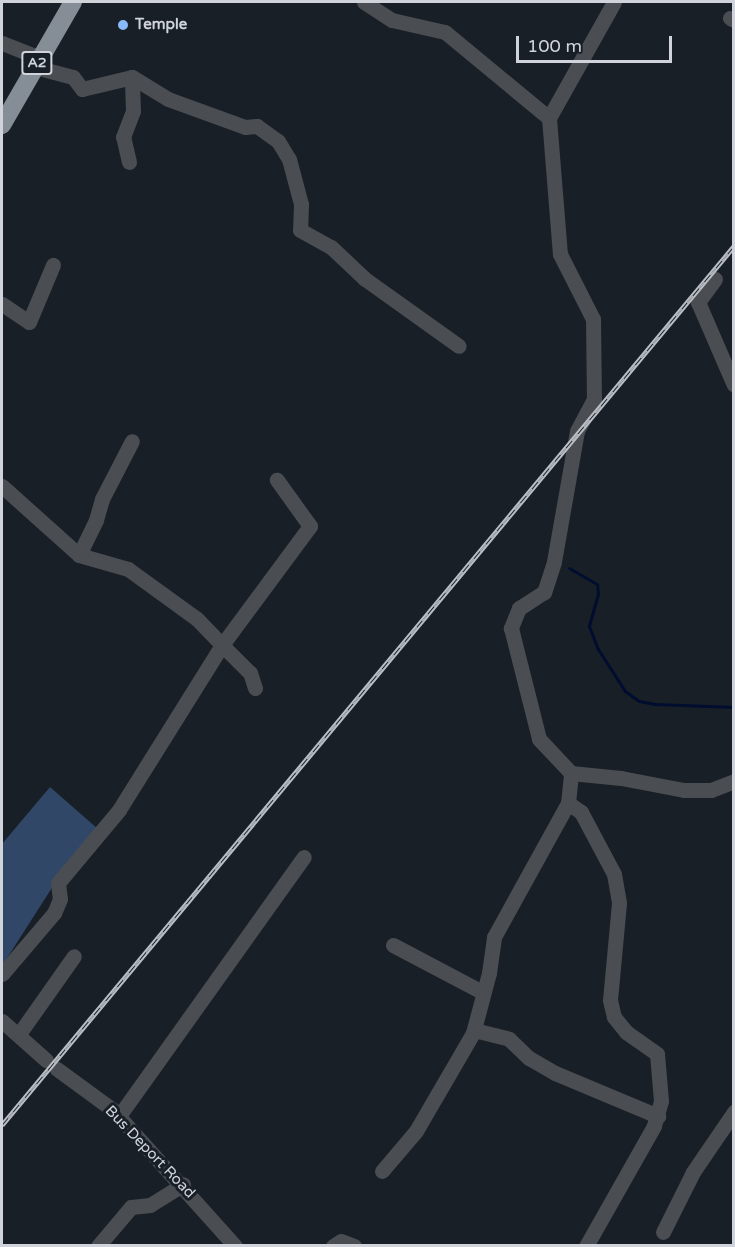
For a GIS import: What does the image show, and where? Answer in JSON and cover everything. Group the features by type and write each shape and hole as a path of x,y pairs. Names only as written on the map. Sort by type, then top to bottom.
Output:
{"highway":[{"name":"A2","path":"2,125 73,2"}],"street":[{"path":"364,2 392,20 445,32 549,118"},
{"path":"614,2 549,118 560,254 593,319 594,399 576,430 554,562 544,592 519,608 511,628 539,739 571,773 621,778 684,790 711,790 734,781"},
{"path":"2,44 38,63 73,77 82,89 132,77 168,99 245,127 257,126 278,141 297,183 300,230 332,247 406,311 459,346"},
{"path":"129,162 123,137 133,111 132,77"},
{"path":"2,304 29,322 53,265"},
{"path":"715,279 698,302 734,385"},
{"path":"79,555 132,441"},
{"path":"2,974 54,913 60,899 58,883 119,810 222,645 310,526 277,480"},
{"path":"2,486 79,555 128,569 197,619 250,673 255,688"},
{"path":"382,1171 422,1122 474,1030 482,992 489,974 494,937 568,803 571,773"},
{"path":"568,803 581,812 614,874 619,903 610,1000 614,1017 626,1032 657,1054 660,1101 658,1116 586,1245"},
{"path":"119,1116 304,857"},
{"path":"393,945 426,966 482,992"},
{"path":"19,1034 74,956"},
{"name":"Bus Deport Road","path":"2,1021 51,1064 119,1116 183,1184 235,1245"},
{"path":"474,1030 509,1039 528,1058 555,1073 658,1116"},
{"path":"663,1232 693,1172 734,1112"},
{"path":"98,1245 131,1207 150,1205 183,1184"},
{"path":"333,1245 341,1241 354,1245"}],"shaded area":[{"path":"50,787 98,829 55,883 2,966 2,844"}],"waterway":[{"path":"569,568 597,584 598,594 589,626 598,649 625,691 639,701 655,704 734,707"}],"railway":[{"path":"2,1125 734,246"}],"place":[{"name":"Temple","path":"123,25"}]}
